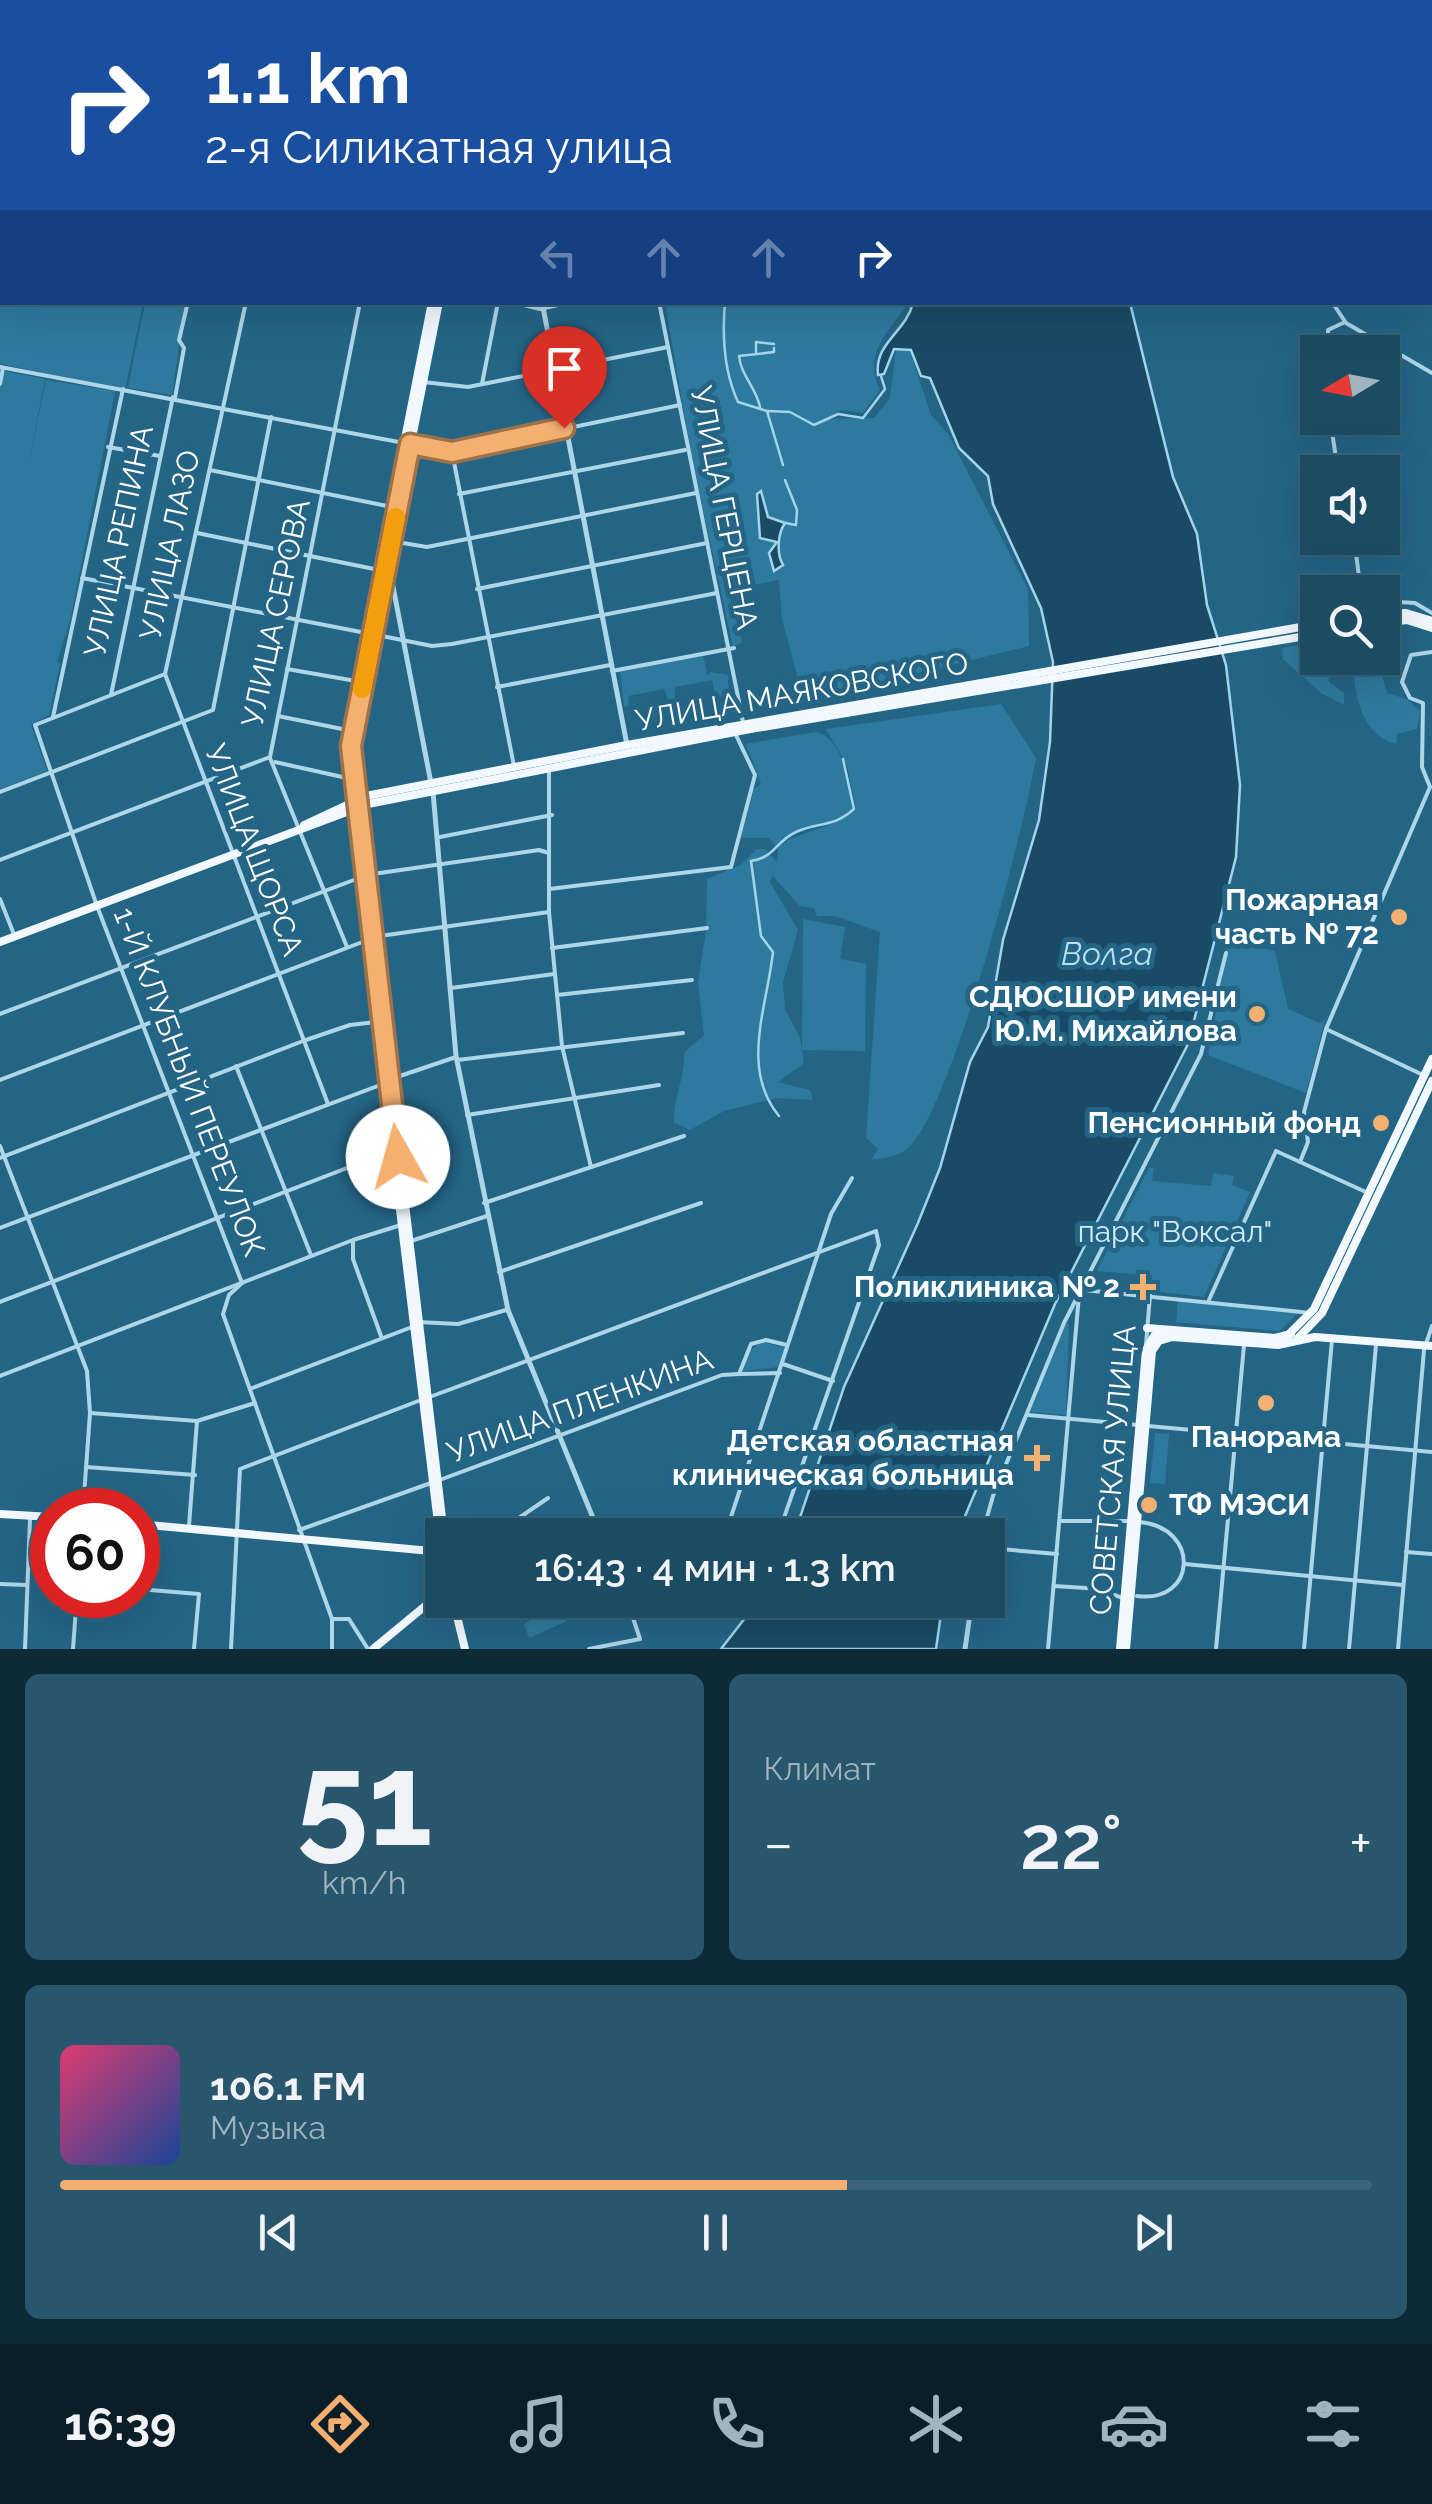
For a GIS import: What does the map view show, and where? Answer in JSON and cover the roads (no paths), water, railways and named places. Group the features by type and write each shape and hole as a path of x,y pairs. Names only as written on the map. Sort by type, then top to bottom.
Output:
{"main road":[{"path":"435,305 391,541 379,570 351,746 362,877 439,1518"},
{"path":"354,805 348,778 347,730 385,557 392,507 423,382 436,305"},
{"path":"1400,617 1432,624"},
{"name":"УЛИЦА МАЯКОВСКОГО","path":"0,942 354,805 514,767 734,733 1300,627"},
{"name":"УЛИЦА МАЯКОВСКОГО","path":"432,787 548,769 743,722 1300,637"},
{"path":"370,939 376,1022 408,1242 415,1325"},
{"path":"1289,1339 1318,1327 1429,1079 1432,1058"},
{"path":"1318,1327 1368,1193 1429,1079"},
{"path":"1149,1350 1170,1336 1244,1343 1289,1339 1318,1327 1429,1344"},
{"path":"1147,1328 1289,1339 1318,1327 1376,1342 1429,1344"},
{"path":"1149,1350 1155,1335 1170,1330"},
{"name":"СОВЕТСКАЯ УЛИЦА","path":"1123,1649 1131,1596 1149,1350"},
{"path":"0,1514 30,1516"},
{"name":"СОВЕТСКАЯ УЛИЦА","path":"1131,1596 1126,1585 1135,1525"},
{"path":"160,1526 300,1535 425,1552"},
{"path":"370,1649 425,1605"},
{"path":"459,1618 467,1649"}],"street":[{"name":"УЛИЦА РЕПИНА","path":"111,694 184,348 179,340 187,305"},
{"name":"УЛИЦА ЛАЗО","path":"34,725 165,674 245,305"},
{"name":"УЛИЦА СЕРОВА","path":"0,860 272,759 359,305"},
{"path":"482,384 497,305"},
{"name":"УЛИЦА ГЕРЦЕНА","path":"660,305 743,722"},
{"path":"1334,305 1346,323 1432,373"},
{"path":"541,306 628,749"},
{"path":"1328,335 1328,330 1346,323"},
{"path":"423,382 458,388 670,346"},
{"path":"0,384 2,367 452,452 681,404"},
{"path":"53,716 123,389"},
{"path":"0,792 213,710 271,417"},
{"path":"108,447 160,456"},
{"path":"459,494 687,450"},
{"path":"452,452 514,767"},
{"path":"209,470 392,507"},
{"path":"391,541 428,547 696,493"},
{"path":"196,533 379,570"},
{"path":"478,589 707,543"},
{"path":"385,557 406,640 440,838 456,1058 484,1203 508,1310 593,1518"},
{"path":"82,578 432,646 718,592"},
{"path":"1400,602 1415,603 1432,612"},
{"path":"497,687 731,649"},
{"path":"1432,652 1421,651 1408,660 1402,682 1410,698 1432,707"},
{"path":"287,669 356,681"},
{"name":"УЛИЦА ЩОРСА","path":"165,674 328,1104"},
{"path":"1300,1162 1308,1142 1304,1112 1326,1029 1431,788 1422,766 1423,703"},
{"path":"278,716 347,730"},
{"name":"1-Й КЛУБНЫЙ ПЕРЕУЛОК","path":"34,725 120,968 242,1283 229,1294 223,1314 332,1619 332,1649"},
{"path":"549,889 732,867 755,774 734,733"},
{"path":"272,759 348,778"},
{"path":"272,759 346,947"},
{"path":"548,769 552,815 549,912 554,974 562,1046 591,1167"},
{"path":"440,838 552,815"},
{"path":"0,1014 362,877 538,850 551,854"},
{"path":"0,899 14,937"},
{"path":"0,1080 370,939 549,912"},
{"path":"552,948 708,928"},
{"path":"988,1518 1079,1294 1201,1054 1226,953"},
{"path":"451,988 554,974"},
{"path":"557,995 692,980"},
{"path":"2,1157 303,1041 350,1025 376,1022"},
{"path":"1326,1029 1429,1079"},
{"path":"0,1228 456,1058 684,1033"},
{"path":"236,1066 311,1255"},
{"path":"467,1115 659,1085"},
{"path":"484,1203 684,1136"},
{"path":"0,1146 88,1371 90,1413 84,1488"},
{"path":"0,1302 392,1151"},
{"path":"1209,1300 1276,1151 1368,1193"},
{"path":"731,1518 831,1214 852,1178"},
{"path":"499,1272 701,1203"},
{"path":"408,1242 487,1216"},
{"path":"0,1376 311,1255 404,1228"},
{"path":"231,1649 240,1469 423,1397 876,1231 879,1245 784,1518"},
{"path":"353,1240 353,1258 381,1336"},
{"path":"1079,1294 1090,1288 1209,1300 1318,1327 1328,1382 1304,1649"},
{"path":"1048,1649 1079,1294"},
{"name":"СОВЕТСКАЯ УЛИЦА","path":"1149,1350 1150,1294"},
{"path":"250,1388 415,1325 458,1324 508,1310"},
{"path":"1398,1649 1415,1450 1432,1326"},
{"name":"УЛИЦА ПЛЕНКИНА","path":"740,1374 751,1344 766,1340 789,1346"},
{"path":"1348,1649 1376,1342"},
{"path":"1216,1649 1244,1343"},
{"path":"783,1364 832,1381"},
{"name":"УЛИЦА ПЛЕНКИНА","path":"300,1535 722,1375 780,1373"},
{"path":"90,1413 197,1421 256,1403"},
{"path":"1027,1415 1432,1452"},
{"path":"189,1529 197,1421"},
{"path":"86,1467 195,1476"},
{"path":"518,1518 548,1498"},
{"path":"25,1649 30,1516"},
{"path":"1054,1586 1131,1596 1168,1591 1180,1579 1184,1564 1172,1533 1156,1524 1060,1520"},
{"path":"1005,1549 1057,1554"},
{"path":"1406,1552 1432,1554"},
{"path":"1184,1564 1403,1584"},
{"path":"0,1584 27,1585"},
{"path":"160,1591 199,1594 194,1649"},
{"path":"73,1649 75,1618"},
{"path":"332,1619 349,1618 370,1649"},
{"path":"590,1649 640,1638 633,1618"},
{"path":"965,1649 969,1618"}],"water":[{"name":"Волга","path":"912,305 1130,305 1173,477 1197,534 1207,605 1226,665 1240,785 1236,857 1188,1044 1055,1304 964,1518 800,1518 844,1387 940,1168 970,1062 988,1027 1003,940 1039,820 1050,742 1053,662 1041,608 993,504 988,476 959,448 930,378 921,376 911,350 894,349 884,374 878,375 881,354"},
{"path":"761,491 768,517 785,523 779,543 783,565 774,571 769,553 777,542 760,538 757,494"},
{"path":"745,1618 940,1618 936,1649 721,1649"}],"waterway":[{"path":"725,305 725,354 733,390 738,402 767,411"},
{"path":"756,352 756,342 774,344"},
{"path":"760,407 739,356 774,352 774,348"},
{"path":"783,465 767,411 790,412 814,425 838,414 863,418 885,389 881,376"},
{"path":"785,480 797,510 796,525 785,523"},
{"path":"779,1116 767,1098 758,1058 773,952 761,936 751,861 765,857 796,832 832,822 854,809 843,759"}],"place":[{"name":"Пожарная часть № 72","path":"1399,917"},
{"name":"СДЮСШОР имени Ю.М. Михайлова","path":"1257,1014"},
{"name":"Пенсионный фонд","path":"1381,1123"},
{"name":"Поликлиника № 2","path":"1143,1287"},
{"name":"Панорама","path":"1266,1403"},
{"name":"Детская областная клиническая больница","path":"1037,1458"},
{"name":"ТФ МЭСИ","path":"1149,1505"}],"park label":[{"name":"парк \"Воксал\"","path":"1175,1232"}]}
